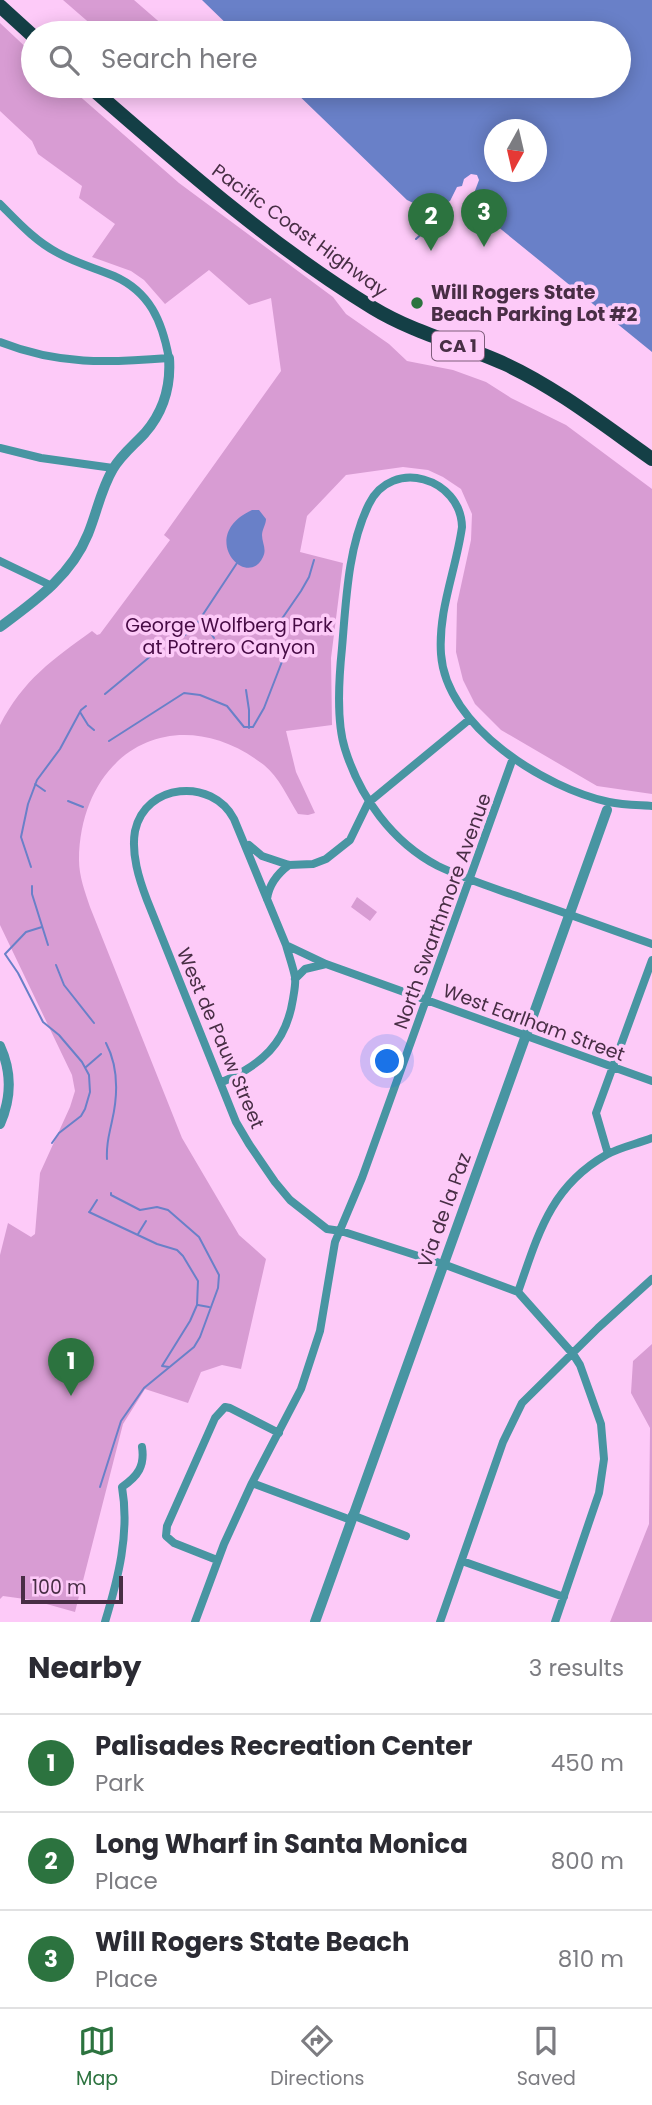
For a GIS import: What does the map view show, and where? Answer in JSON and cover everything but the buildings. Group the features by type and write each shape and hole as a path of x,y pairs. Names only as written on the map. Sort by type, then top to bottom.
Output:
{"highway":[{"path":"0,6 21,25"},
{"name":"Pacific Coast Highway","path":"103,98 222,201 353,295 405,325 505,364 531,378 652,459"}],"street":[{"path":"0,204 34,238 57,253 115,276 145,298 164,330 169,358 169,381 162,407 145,433 113,468 80,550 52,586 0,626"},
{"path":"0,342 76,362 105,363 169,358"},
{"path":"0,448 41,458 113,468"},
{"path":"652,806 610,802 566,788 513,758 470,719 455,699 445,676 441,657 446,595 460,542 462,518 458,507 441,486 416,477 388,482 375,491 361,520 351,565 340,667 344,747 368,803 389,827 436,865 468,879 652,944"},
{"path":"0,561 52,586"},
{"path":"246,844 262,856 287,866 313,864 338,852 350,841 368,803 470,719"},
{"name":"North Swarthmore Avenue","path":"195,1622 218,1560 252,1483 301,1389 320,1331 335,1242 362,1178 513,758"},
{"name":"West de Pauw Street","path":"246,844 229,809 211,794 198,791 172,792 159,798 141,818 135,830 135,855 142,887 236,1122 263,1165 290,1200 327,1229 341,1231 443,1264 517,1292 580,1365 601,1423 604,1459 599,1493 555,1622"},
{"name":"Via de la Paz","path":"315,1622 607,810"},
{"path":"222,1082 246,1072 264,1059 280,1039 292,1007 295,979 286,945 246,844"},
{"path":"267,899 273,881 287,866"},
{"name":"West Earlham Street","path":"286,945 326,964 652,1081"},
{"path":"608,1154 596,1114 652,960"},
{"path":"295,979 305,969 326,964"},
{"path":"0,1046 7,1069 9,1091 0,1125"},
{"path":"517,1292 544,1218 575,1177 608,1154 652,1138"},
{"path":"327,1229 335,1242"},
{"path":"440,1622 503,1442 522,1404 598,1328 652,1279"},
{"path":"218,1560 174,1543 166,1536 167,1526 215,1418 225,1407 230,1408 279,1433"},
{"path":"105,1622 120,1571 125,1503 122,1487 133,1479 141,1468 144,1457 142,1447"},
{"path":"252,1483 407,1536"},
{"path":"462,1561 564,1597"}],"green space":[{"path":"63,0 134,0 158,21 87,21"},
{"name":"George Wolfberg Park at Potrero Canyon","path":"0,23 21,43 21,98 82,98 179,183 333,297 346,314 389,344 407,361 453,370 486,382 511,398 566,425 652,489 652,794 597,786 501,730 475,704 463,680 456,652 457,604 471,540 472,514 461,489 428,470 403,467 346,475 307,516 300,552 343,563 331,658 332,725 286,731 296,772 315,813 298,814 279,782 264,765 231,745 198,736 167,737 138,746 115,765 96,790 84,822 79,860 81,878 90,907 182,1138 239,1235 266,1259 241,1369 222,1365 201,1372 188,1403 145,1389 123,1424 75,1612 43,1603 31,1603 32,1600 3,1596 0,1599 0,1255 8,1223 31,1237 35,1234 40,1173 75,1091 72,1075 0,925 0,725 19,695 40,672 92,631 100,634 170,540 164,535 281,371 271,298 249,305 209,270 165,304 144,280 131,271 92,257 115,224 79,198 82,186 38,154 32,141 0,111"},
{"path":"357,897 377,912 370,921 351,907"},
{"path":"652,1344 652,1622 610,1622 649,1524 650,1428 631,1393 633,1361"}],"water":[{"path":"202,0 652,0 652,352 465,200 443,217 407,200 301,98 631,98 631,21 224,21"},
{"path":"252,510 259,510 266,519 262,535 265,551 256,566 247,568 230,556 228,533 236,521"}],"pier":[{"path":"471,174 477,175 479,180 473,196 444,220 435,217 444,204 450,201 457,187 462,186 464,179"}],"waterway":[{"path":"416,239 428,228 437,213"},
{"path":"109,741 184,693 200,695 227,706 244,727 253,727 264,708 283,659 279,623 309,577 314,560"},
{"path":"176,642 194,628 237,563"},
{"path":"201,619 214,638"},
{"path":"105,694 152,655"},
{"path":"246,690 249,728"},
{"path":"31,867 21,837 28,804 37,780 86,706"},
{"path":"80,712 94,730"},
{"path":"35,784 45,791"},
{"path":"68,801 83,807"},
{"path":"32,886 48,945"},
{"path":"42,927 26,932 5,954 43,1022 59,1035 82,1062 89,1075 90,1092 81,1116 59,1133 52,1143"},
{"path":"56,965 64,985 94,1023"},
{"path":"106,1043 113,1061 116,1091 107,1159"},
{"path":"86,1067 101,1054"},
{"path":"100,1487 121,1421 144,1388 194,1347 218,1288 219,1275 199,1237 168,1210 157,1207 140,1210 111,1193"},
{"path":"90,1211 97,1200"},
{"path":"89,1212 157,1244 177,1250 198,1281 197,1305 162,1366 169,1367"},
{"path":"138,1234 146,1221"},
{"path":"198,1305 209,1307"}],"place":[{"name":"Will Rogers State Beach","path":"484,247"},
{"name":"Long Wharf in Santa Monica","path":"431,251"},
{"name":"Will Rogers State Beach Parking Lot #2","path":"417,303"},
{"name":"Palisades Recreation Center","path":"71,1396"}]}
